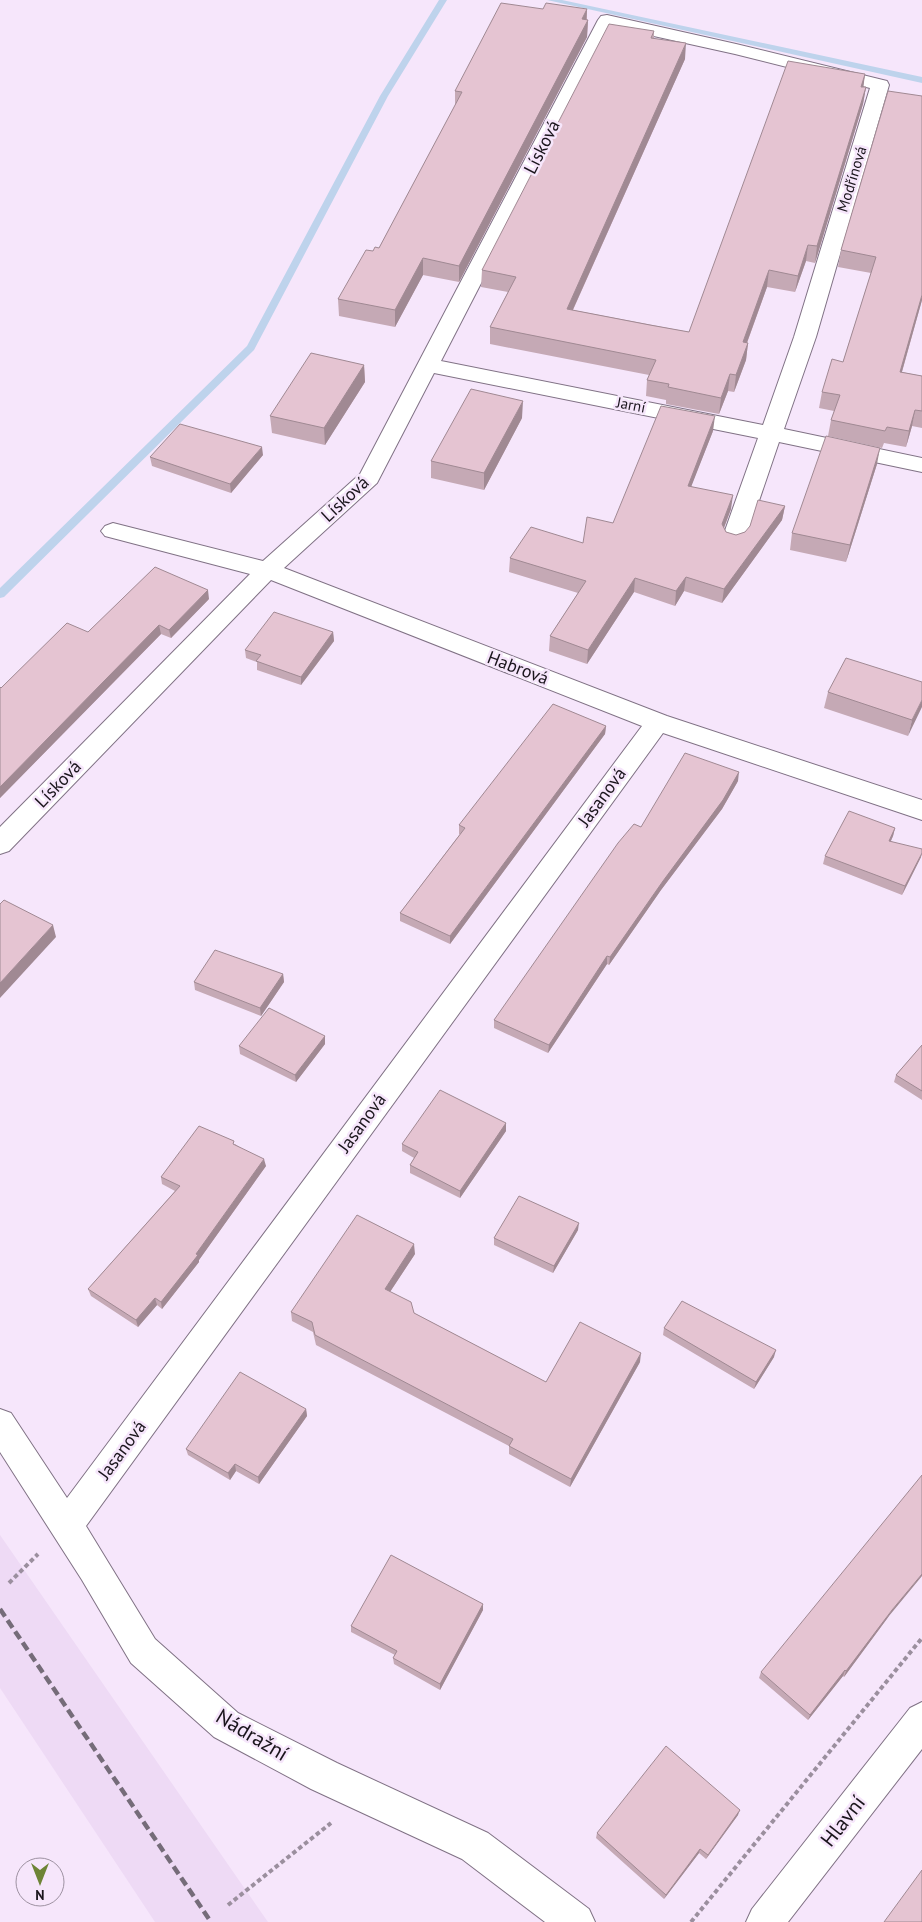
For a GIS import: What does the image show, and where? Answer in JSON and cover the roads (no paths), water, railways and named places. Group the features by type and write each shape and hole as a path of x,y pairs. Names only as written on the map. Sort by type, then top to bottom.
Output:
{"street":[{"name":"Lísková","path":"0,844 267,570 369,478 608,20"},
{"name":"Modřínová","path":"608,20 736,49 880,85 804,338 734,539"},
{"name":"Jarní","path":"429,365 772,433 922,466"},
{"name":"Habrová","path":"113,531 267,570 658,722 922,810"},
{"name":"Jasanová","path":"67,1525 658,722"},
{"name":"Nádražní","path":"0,1424 67,1525 143,1651 226,1724 324,1776 475,1846 576,1922"},
{"name":"Hlavní","path":"765,1922 922,1720"}],"waterway":[{"path":"0,594 251,348 384,96 443,0"},
{"path":"551,0 922,80"}],"railway":[{"path":"0,1609 211,1922"}]}
